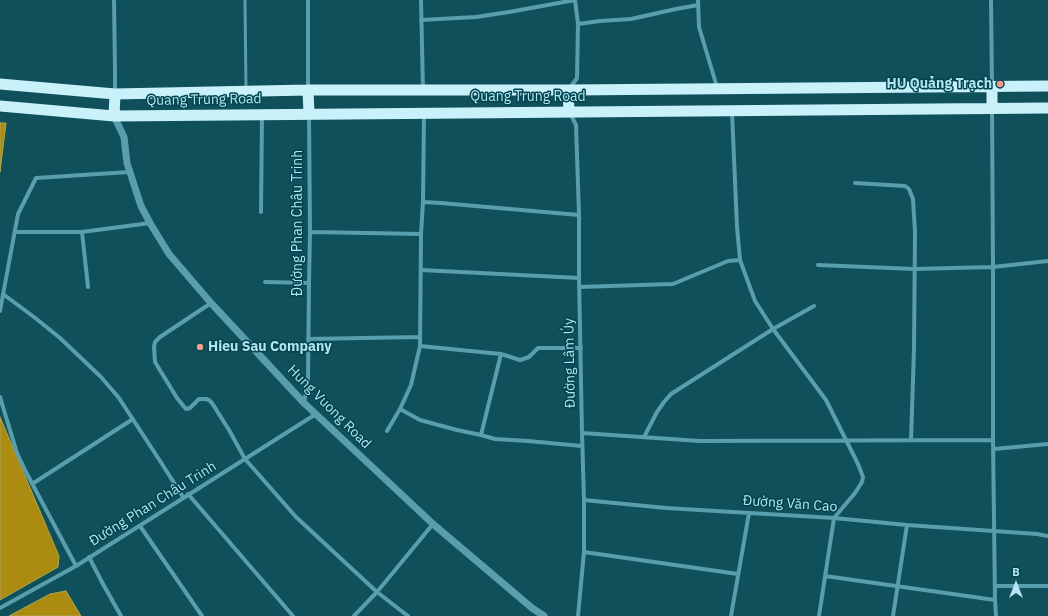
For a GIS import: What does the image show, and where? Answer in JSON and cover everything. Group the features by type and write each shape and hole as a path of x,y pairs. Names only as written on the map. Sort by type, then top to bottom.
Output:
{"highway":[{"name":"Quang Trung Road","path":"5,84 115,94 308,90 568,90 1048,86"},
{"path":"992,87 992,108"},
{"path":"308,90 309,114"},
{"path":"568,90 569,111"},
{"path":"114,116 115,94"},
{"name":"Quang Trung Road","path":"4,106 114,116 1048,108"}],"street":[{"path":"114,0 115,94"},
{"path":"308,0 308,90"},
{"path":"421,0 423,90"},
{"path":"421,20 476,17 575,0 578,24 577,78 568,90"},
{"path":"992,0 992,87"},
{"path":"578,24 631,19 698,2 699,28 718,88"},
{"path":"992,108 993,440 996,616"},
{"path":"732,110 737,227 740,260 755,301 773,329 826,400 863,477 862,482 855,493 834,518 819,616"},
{"name":"Đường Lâm Úy","path":"569,111 576,125 579,215 584,552 578,616"},
{"path":"387,431 400,409 411,385 420,346 424,202 424,113"},
{"path":"261,212 262,114"},
{"name":"Đường Phan Châu Trinh","path":"304,403 308,380 310,232 309,114"},
{"name":"Hung Vuong Road","path":"114,116 124,137 127,163 141,206 169,254 211,303 304,403 433,524 532,608 544,616"},
{"path":"0,311 18,214 36,178 130,172"},
{"path":"855,182 905,186 910,190 913,198 915,232 914,356 911,440"},
{"path":"424,202 579,215"},
{"path":"15,232 82,232 150,223"},
{"path":"82,232 88,287"},
{"path":"310,232 422,234"},
{"path":"579,287 673,284 728,261 740,260"},
{"path":"818,265 914,269 993,267 1048,261"},
{"path":"421,270 579,278"},
{"path":"265,282 309,283"},
{"path":"2,294 60,338 96,372 119,398 183,497"},
{"path":"211,303 160,337 155,342 154,357 177,398 185,408 188,409 202,398 212,403 245,459 296,517 377,592 408,616"},
{"path":"644,437 657,412 671,394 773,329 814,306"},
{"path":"308,339 420,337"},
{"path":"420,346 501,354 520,360 529,357 538,348 581,348"},
{"path":"481,435 501,354"},
{"path":"0,397 17,453 76,566"},
{"path":"400,409 420,420 495,439 582,446"},
{"name":"Đường Phan Châu Trinh","path":"0,608 76,566 316,414"},
{"path":"32,484 133,419"},
{"path":"582,433 700,441 993,440"},
{"path":"994,449 1048,444"},
{"path":"188,494 292,616"},
{"name":"Đường Văn Cao","path":"584,500 666,508 834,518 1048,536"},
{"path":"731,616 749,513"},
{"path":"354,616 377,592 433,524"},
{"path":"893,616 907,525"},
{"path":"140,526 202,616"},
{"path":"584,552 738,574"},
{"path":"89,557 121,616"},
{"path":"825,576 995,600"},
{"path":"996,586 1048,586"}],"lane":[{"path":"245,0 246,92"}],"shaded area":[{"path":"0,123 6,123 0,172"},
{"path":"0,417 59,556 58,567 0,600"},
{"path":"66,591 81,616 9,616 50,594"}],"place":[{"name":"HU Quảng Trạch","path":"1000,84"},
{"name":"Hieu Sau Company","path":"200,347"}]}
